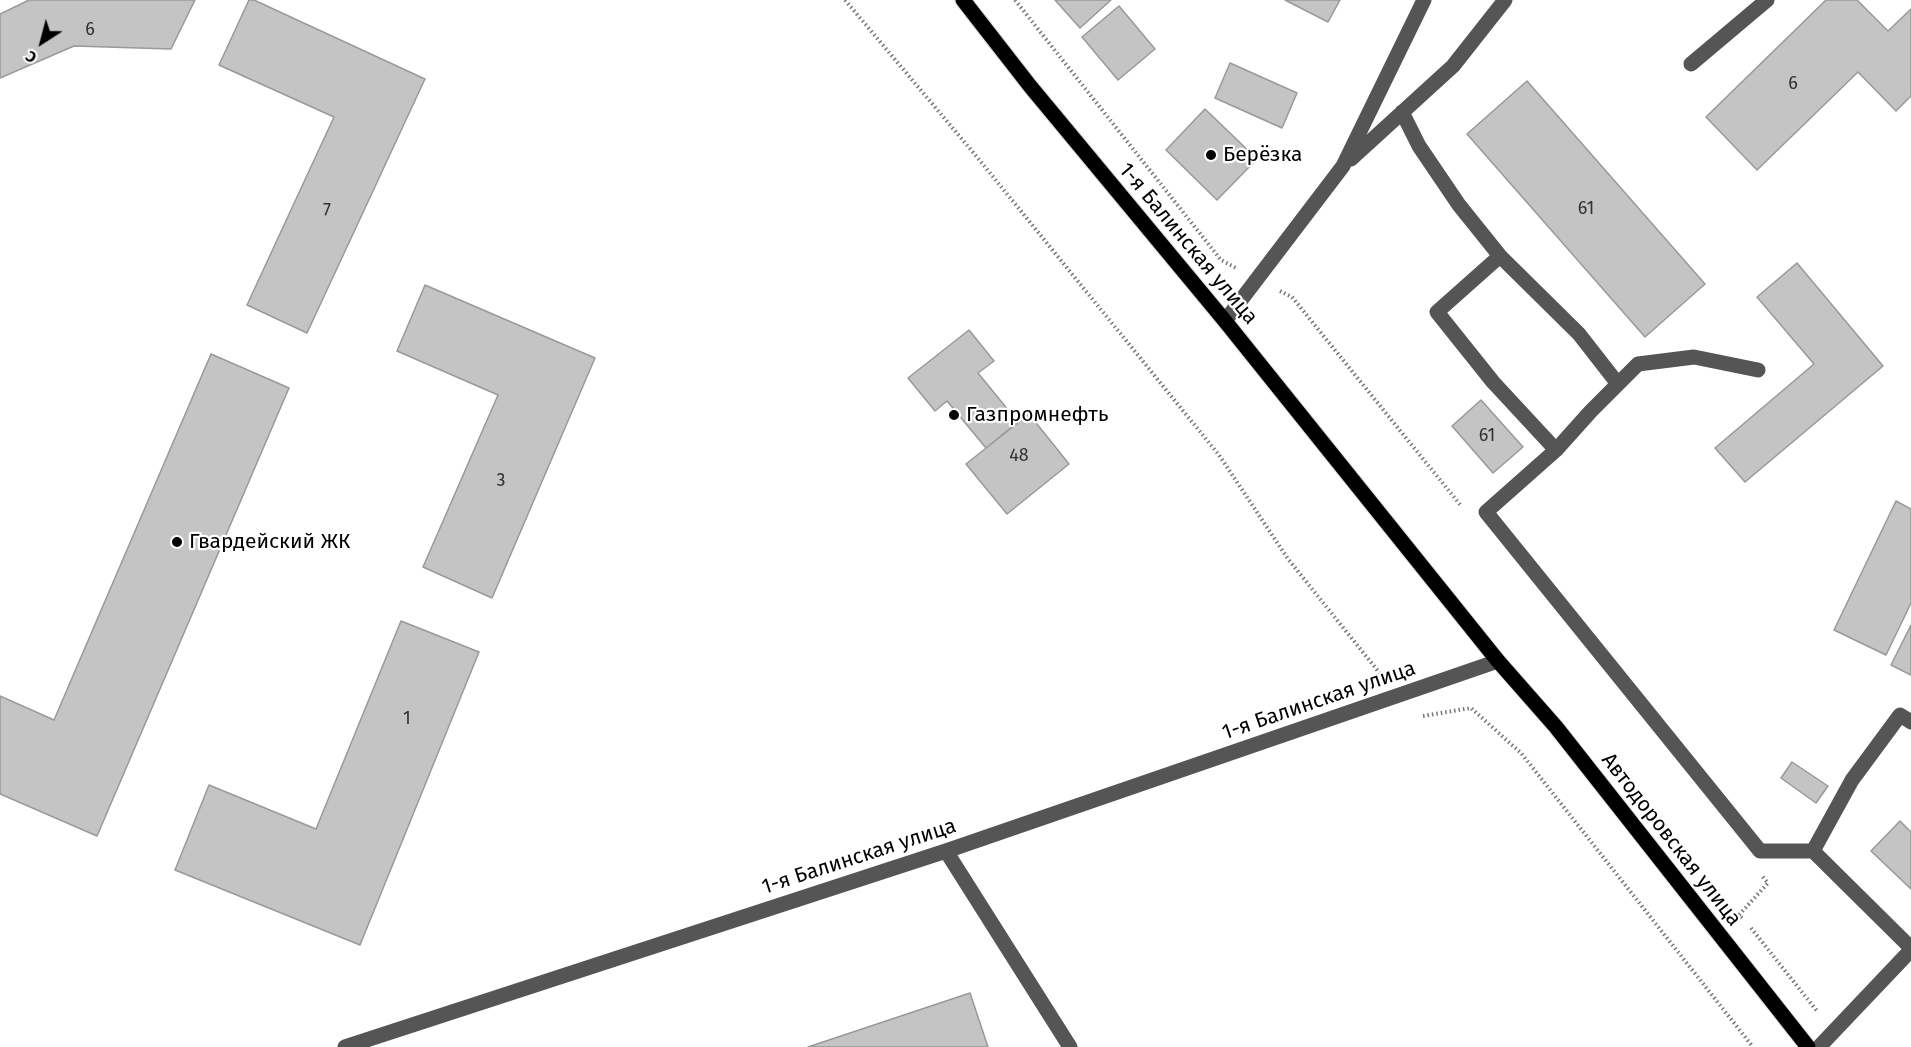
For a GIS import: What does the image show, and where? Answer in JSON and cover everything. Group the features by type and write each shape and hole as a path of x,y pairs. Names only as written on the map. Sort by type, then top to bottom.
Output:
{"main road":[{"name":"1-я Балинская улица","path":"963,0 1030,86 1225,321 1498,662"},
{"name":"Автодоровская улица","path":"1498,662 1556,728 1808,1047"}],"street":[{"path":"1343,166 1424,0"},
{"path":"1225,321 1343,166 1453,66 1504,0"},
{"path":"1691,64 1767,0"},
{"path":"1402,112 1426,155 1459,205 1500,256 1579,334 1618,384"},
{"path":"1500,256 1437,312 1493,382 1556,450"},
{"path":"1758,370 1694,357 1638,364 1556,450 1486,512 1760,851 1813,851 1911,949 1819,1047"},
{"name":"1-я Балинская улица","path":"345,1047 946,851 1498,662"},
{"path":"1813,851 1852,780 1900,715 1911,722"},
{"path":"946,851 1070,1047"}],"path":[{"path":"845,0 977,157 1218,455 1288,559 1414,717 1471,708 1521,753 1754,1047"},
{"path":"1015,0 1221,260 1292,297 1439,478"},
{"path":"1767,883 1739,915 1834,1031"}],"building":[{"path":"29,0 195,0 171,49 74,46 0,78 0,14"},
{"path":"249,0 254,0 425,79 307,333 247,305 334,117 219,65"},
{"path":"1055,0 1111,0 1080,28"},
{"path":"1285,0 1340,0 1328,22"},
{"path":"1826,0 1857,0 1888,31 1911,9 1911,96 1896,111 1858,72 1757,170 1706,117"},
{"path":"1119,6 1155,49 1118,80 1082,37"},
{"path":"1230,63 1297,93 1282,128 1215,98"},
{"path":"1527,81 1705,284 1645,337 1467,134"},
{"name":"Берёзка","path":"1205,109 1257,159 1217,200 1166,150"},
{"path":"1797,263 1883,366 1745,482 1715,448 1814,364 1757,297"},
{"path":"425,285 595,358 492,598 423,567 498,395 397,351"},
{"path":"969,330 994,361 978,373 1018,422 986,448 947,401 935,411 908,378"},
{"name":"Гвардейский ЖК","path":"211,354 289,388 97,836 0,794 0,696 54,720"},
{"path":"1481,400 1523,447 1493,473 1452,426"},
{"path":"1029,414 1069,464 1007,514 966,464"},
{"path":"1896,501 1911,509 1911,603 1886,655 1834,630"},
{"path":"401,621 479,652 360,945 175,870 209,785 316,829"},
{"path":"1911,625 1911,675 1891,665"},
{"path":"1792,762 1828,786 1816,803 1781,778"},
{"path":"1900,821 1911,832 1911,889 1871,851"},
{"path":"970,993 988,1047 808,1047"}],"place":[{"name":"Берёзка","path":"1211,155"},
{"name":"Газпромнефть","path":"954,415"},
{"name":"Гвардейский ЖК","path":"177,542"}]}
